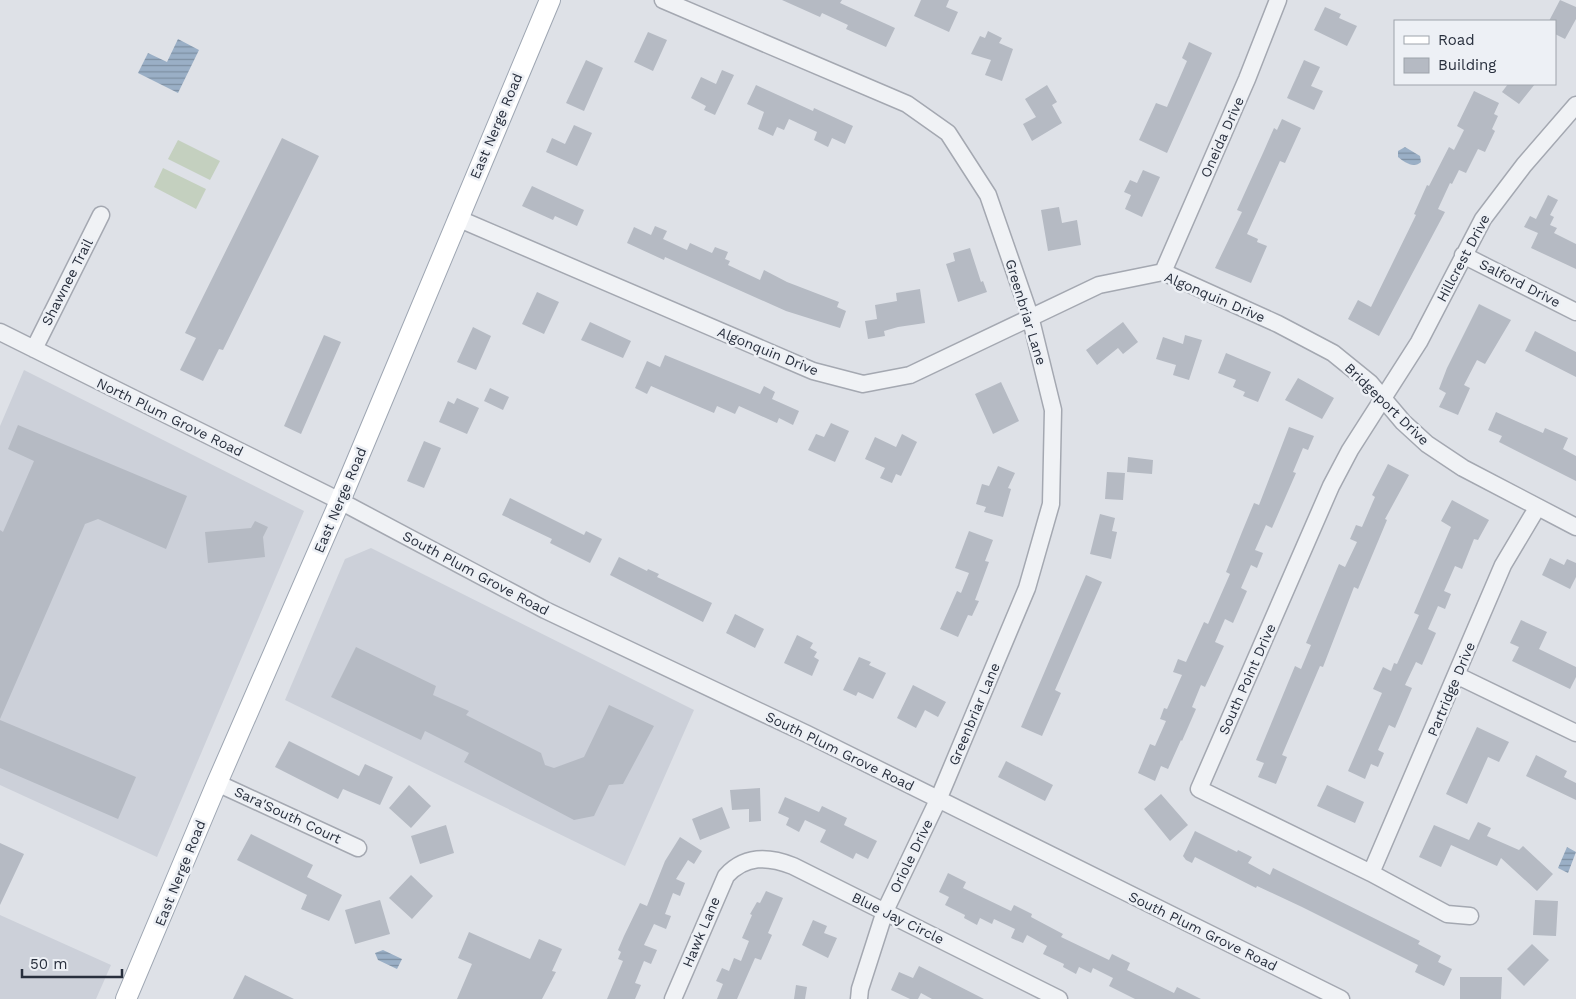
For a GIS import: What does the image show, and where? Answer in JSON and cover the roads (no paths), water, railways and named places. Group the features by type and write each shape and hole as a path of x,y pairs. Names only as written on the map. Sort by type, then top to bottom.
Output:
{"main road":[{"name":"East Nerge Road","path":"126,999 217,783 340,502 457,218 550,0"}],"street":[{"name":"Greenbriar Lane","path":"663,0 908,104 948,133 988,195 1030,316 1053,410 1051,504 1027,588 938,800"},
{"name":"Oneida Drive","path":"1163,272 1247,79 1278,0"},
{"name":"Hillcrest Drive","path":"1383,398 1419,342 1463,255 1495,202 1576,105"},
{"name":"Shawnee Trail","path":"34,349 101,215"},
{"name":"Algonquin Drive","path":"457,218 813,371 863,384 910,375 1030,316 1099,285 1163,272 1278,324"},
{"name":"Salford Drive","path":"1463,255 1576,312"},
{"name":"Bridgeport Drive","path":"1278,324 1333,353 1370,384 1426,444 1463,468 1576,527"},
{"name":"North Plum Grove Road","path":"0,332 340,502"},
{"name":"South Point Drive","path":"1371,873 1198,789 1331,486 1383,398"},
{"name":"South Plum Grove Road","path":"340,502 547,611 807,734 1340,999"},
{"name":"Partridge Drive","path":"1371,873 1503,565 1537,508"},
{"path":"1456,675 1576,733"},
{"name":"Sara'South Court","path":"217,783 358,848"},
{"name":"Oriole Drive","path":"858,999 885,911 938,800"},
{"name":"Blue Jay Circle","path":"733,868 758,858 777,860 885,911 1059,999"},
{"name":"Hawk Lane","path":"673,999 720,886 733,868"},
{"path":"1371,873 1447,914 1470,916"}],"water":[{"path":"178,39 199,50 178,93 138,73 148,53 167,62"},
{"path":"1405,147 1420,156 1421,162 1412,165 1398,157 1398,151"},
{"path":"1567,847 1576,852 1568,873 1558,868"},
{"path":"383,950 402,959 397,969 378,960 375,953"}]}
